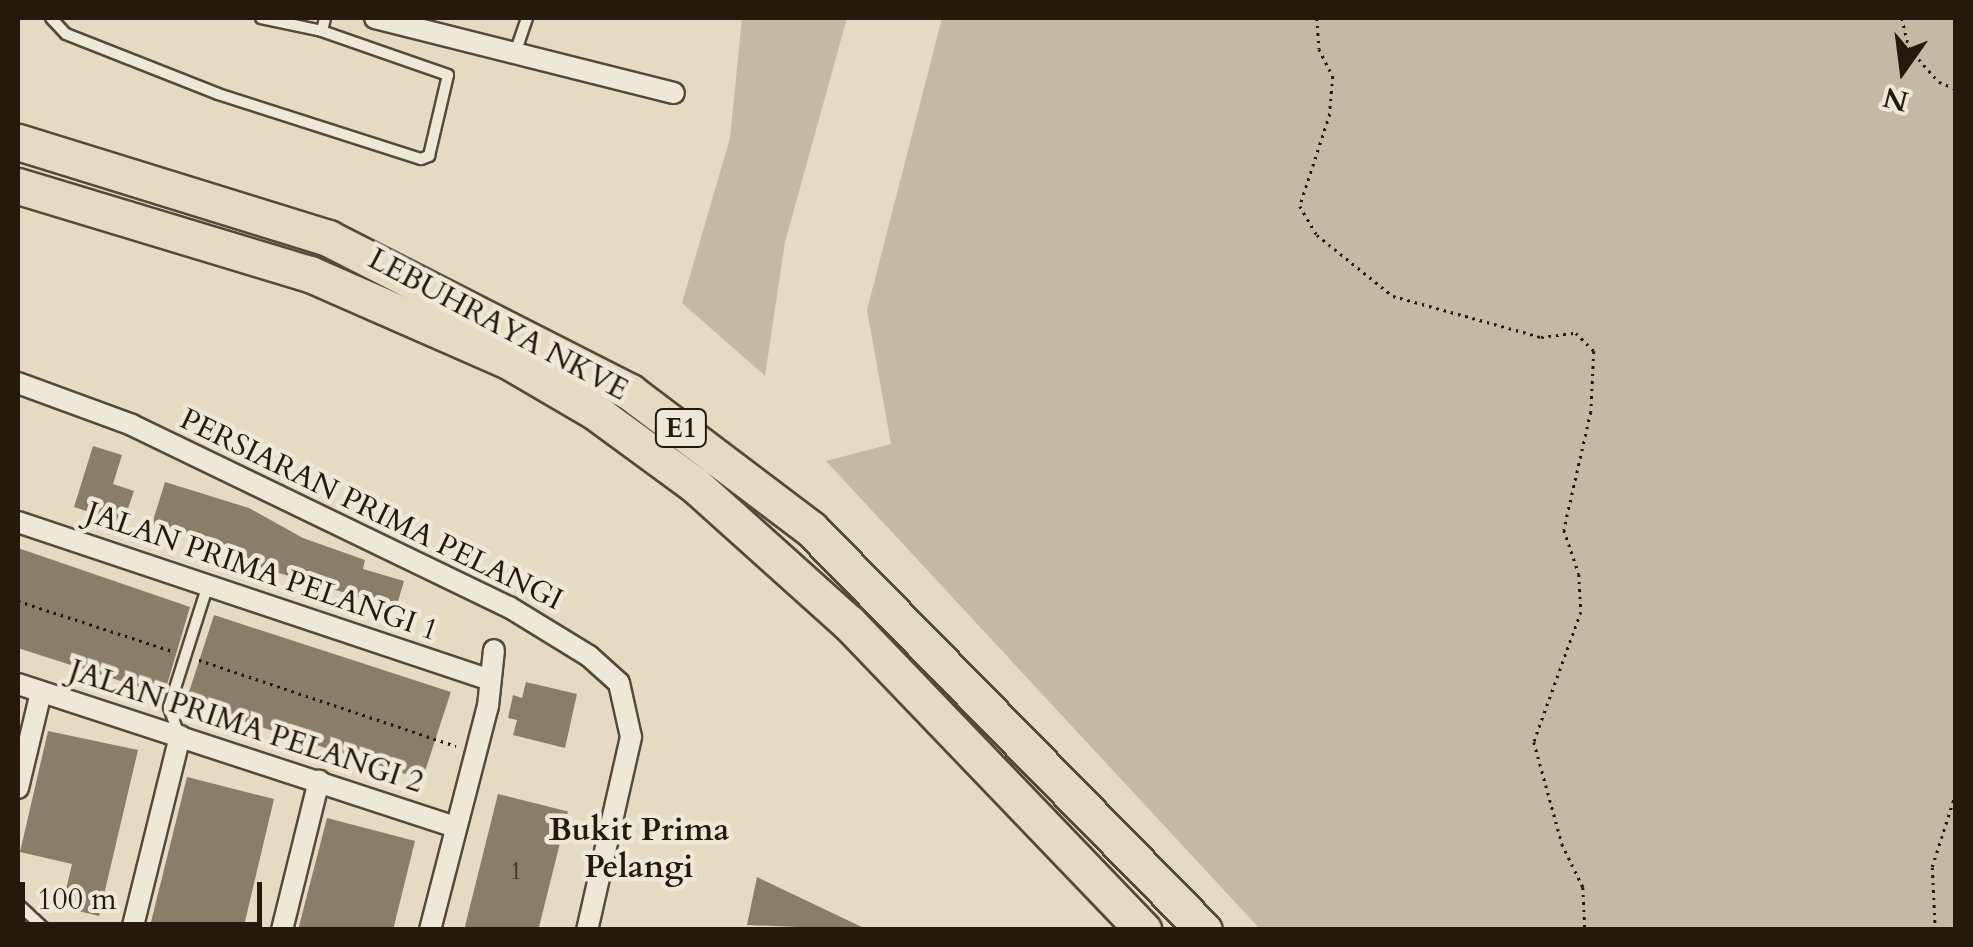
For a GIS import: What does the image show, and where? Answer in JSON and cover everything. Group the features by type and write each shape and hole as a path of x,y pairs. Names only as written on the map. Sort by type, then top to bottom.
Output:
{"highway":[{"name":"LEBUHRAYA NKVE","path":"18,142 328,238 630,392 811,529 1204,930"},
{"name":"LEBUHRAYA NKVE","path":"18,186 310,274 510,362 594,412 694,485 849,623 1143,930"}],"street":[{"path":"374,18 674,93"},
{"name":"PERSIARAN PRIMA PELANGI","path":"18,382 132,425 509,606 589,656 619,684 632,737 588,930"},
{"name":"JALAN PRIMA PELANGI 1","path":"18,522 486,679"},
{"path":"430,930 488,706 486,679 494,650"},
{"name":"JALAN PRIMA PELANGI 2","path":"18,684 456,826"},
{"path":"18,788 41,692"},
{"path":"132,930 180,736"},
{"path":"282,930 318,781"}],"lane":[{"path":"51,18 66,34 218,94 420,159 429,156 448,75 301,22 261,18"},
{"path":"322,31 325,18"},
{"path":"515,53 527,18"},
{"path":"180,736 170,707 208,586"},
{"path":"18,904 46,930"}],"path":[{"path":"1318,18 1319,49 1333,76 1330,114 1300,206 1317,235 1393,296 1540,337 1576,333 1594,351 1591,412 1564,530 1579,574 1581,612 1534,742 1562,844 1583,887 1585,930"},
{"path":"1902,18 1909,48 1939,82 1956,88"},
{"path":"18,601 477,753"},
{"path":"1935,930 1932,868 1956,792"}],"shaded area":[{"path":"742,18 847,18 785,242 765,376 682,303 730,138"},
{"path":"942,18 1955,18 1955,929 1260,929 826,461 891,444 867,310"}],"building":[{"path":"93,446 122,455 113,484 134,491 123,523 74,507"},
{"path":"165,482 249,508 303,538 365,560 363,569 404,581 396,608 262,568 236,550 152,524"},
{"path":"18,548 190,607 164,695 18,648"},
{"path":"214,615 451,692 422,779 186,702"},
{"path":"526,682 577,694 565,748 513,735 517,720 508,718 513,695 522,698"},
{"path":"48,731 138,750 99,916 62,907 72,864 20,852"},
{"path":"187,777 274,799 243,930 149,930"},
{"path":"498,794 568,811 538,930 464,930"},
{"path":"327,818 415,841 393,930 298,930"},
{"path":"757,877 868,930 747,925"}],"district":[{"name":"Bukit Prima Pelangi","path":"639,850"}]}
